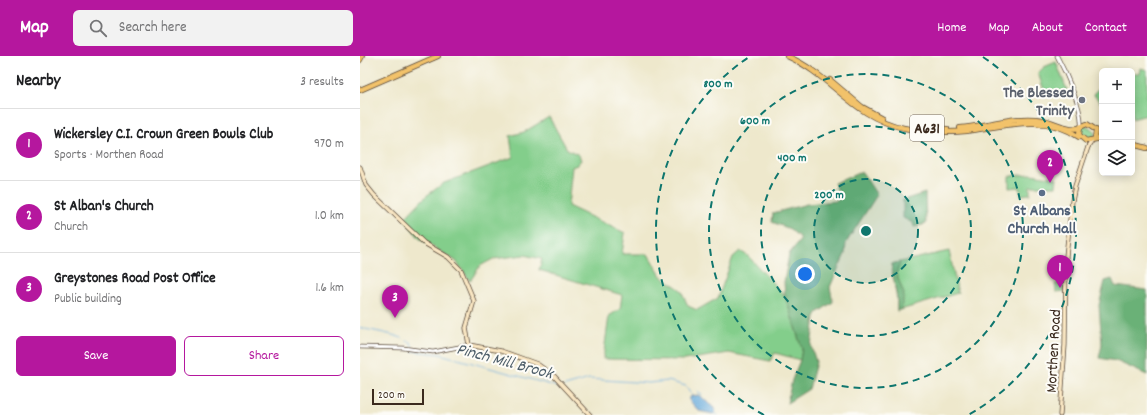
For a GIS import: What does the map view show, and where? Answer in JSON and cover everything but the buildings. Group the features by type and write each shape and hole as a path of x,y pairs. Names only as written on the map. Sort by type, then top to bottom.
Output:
{"main road":[{"path":"360,60 362,56"},
{"path":"360,89 432,56"},
{"path":"360,89 438,56"},
{"name":"A631","path":"787,56 813,70 868,116 887,123 914,130 960,131 1009,124 1035,123 1060,127 1085,140 1099,139"},
{"name":"A631","path":"794,56 816,69 867,110 881,118 906,125 938,130 962,128 1022,118 1045,120 1073,129 1089,125"},
{"name":"A631","path":"848,96 847,98 852,103"},
{"path":"1089,125 1099,132"},
{"path":"1079,136 1080,127"},
{"path":"1093,140 1096,130"},
{"path":"1085,140 1088,147"},
{"name":"Morthen Road","path":"1060,415 1065,345 1066,256 1074,190 1088,147 1093,140"},
{"path":"1135,144 1147,147"},
{"path":"360,167 366,185 374,195 424,243 448,257 461,270 474,301 466,328 469,345 501,351 537,364 564,387 590,415"}],"street":[{"path":"1057,56 1070,84 1080,118 1080,127"},
{"path":"1080,118 1089,125"},
{"path":"360,347 403,348 433,352 469,345"}],"green space":[{"path":"1056,62 1067,90 1050,94 1045,93 1038,73 1044,67"},
{"path":"1141,68 1147,70 1147,115 1135,118 1135,74 1140,74"},
{"path":"1099,88 1099,101 1093,94"},
{"path":"549,117 567,149 579,155 581,160 577,165 572,167 568,206 625,233 622,254 648,254 661,276 681,290 688,306 697,310 718,298 733,257 740,251 748,256 785,296 802,349 800,360 775,353 770,361 729,353 685,360 603,359 609,316 620,309 622,295 539,270 542,259 524,255 493,259 480,266 470,281 456,261 420,239 404,219 426,196 444,183 513,157 510,136 524,132"},
{"path":"1085,125 1094,130 1095,135 1091,140 1083,138 1080,130"},
{"path":"862,172 877,195 846,243 845,254 830,287 833,302 817,313 815,317 811,346 816,362 809,389 787,403 792,380 800,360 802,349 785,296 784,282 789,254 801,239 790,229 772,222 773,213 807,204 837,201 841,197 834,183"},
{"path":"1031,174 1057,178 1056,186 1030,186 1030,194 1021,195 1019,187 1009,188 1009,176"},
{"path":"925,193 926,224 914,227 913,223 903,218 903,200"},
{"path":"949,251 958,293 897,311 897,299 891,264"},
{"path":"899,262 900,264 896,273 904,294 901,310 897,311 897,299 891,264"},
{"path":"1112,279 1115,286 1147,290 1147,375 1116,361 1099,358 1102,345 1099,305 1105,281"},
{"path":"1065,283 1065,291 1056,292 1055,284"}],"water":[{"path":"699,395 714,408 716,411 713,414 699,411 689,400 691,396"}],"waterway":[{"path":"360,328 402,338"},
{"path":"407,341 411,342 412,346"},
{"name":"Pinch Mill Brook","path":"412,351 440,354 562,388"},
{"name":"Pinch Mill Brook","path":"565,386 589,379 649,383 668,381 686,386 692,395"},
{"path":"697,391 702,394"},
{"name":"Pinch Mill Brook","path":"713,413 718,415"}],"place":[{"name":"The Blessed Trinity","path":"1082,100"},
{"name":"St Alban's Church","path":"1050,183"},
{"name":"St Albans Church Hall","path":"1042,193"},
{"name":"Wickersley C.I. Crown Green Bowls Club","path":"1060,288"},
{"name":"Greystones Road Post Office","path":"395,318"}]}
